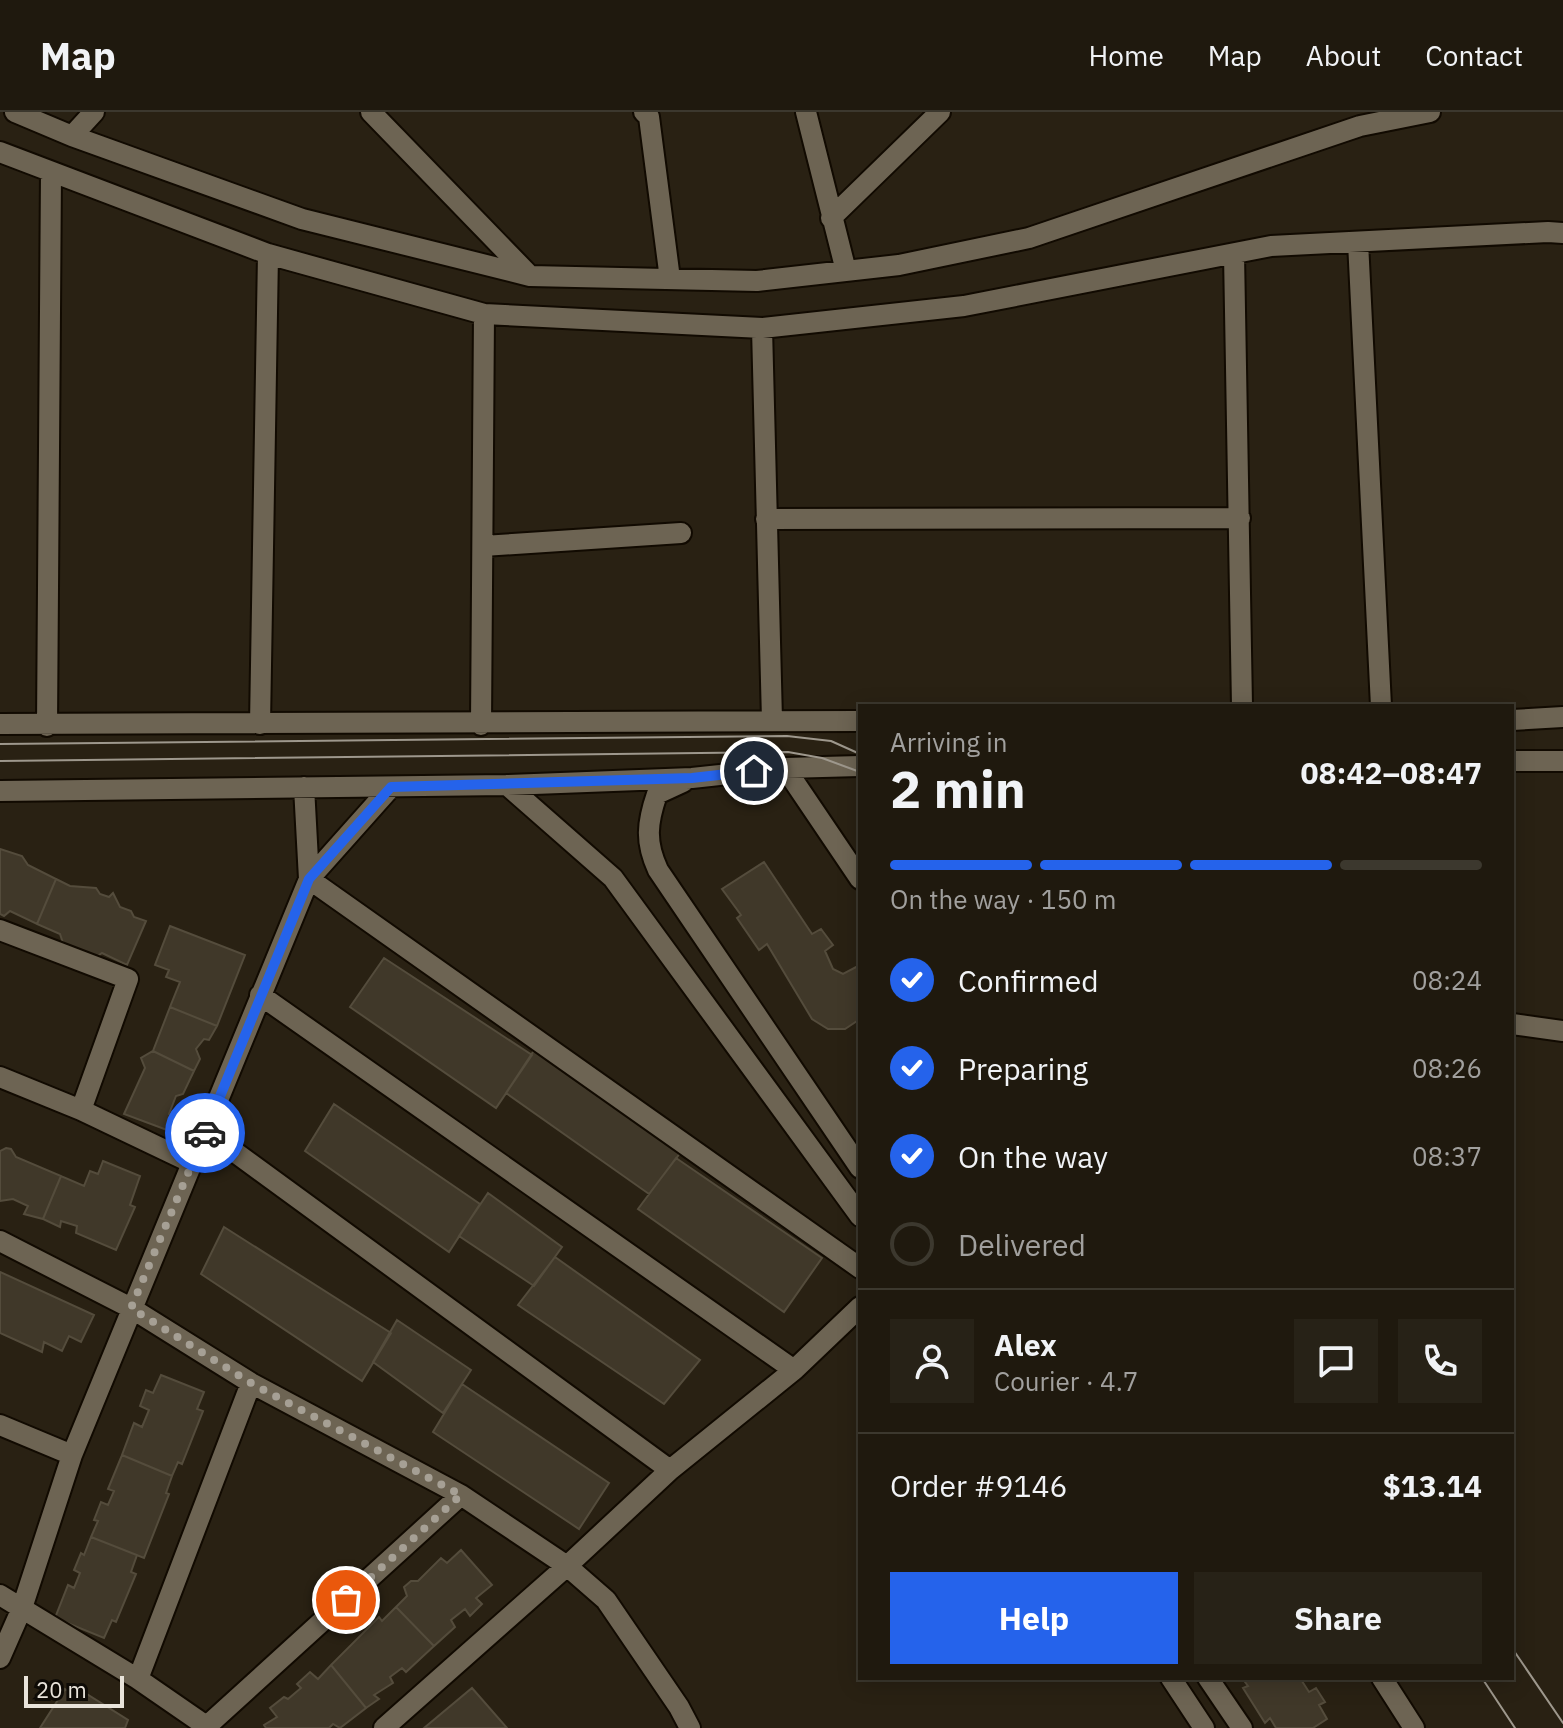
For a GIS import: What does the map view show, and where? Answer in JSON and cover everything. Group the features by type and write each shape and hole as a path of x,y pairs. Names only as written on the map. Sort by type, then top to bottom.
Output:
{"street":[{"path":"15,112 72,136 302,219 530,276 757,281 899,265 1029,238 1360,126 1403,114 1430,112"},
{"path":"72,136 94,112"},
{"path":"371,112 530,276"},
{"path":"644,112 649,117 670,279"},
{"path":"806,112 846,271"},
{"path":"831,218 940,112"},
{"path":"0,152 268,254 484,314 762,328 964,306 1271,246 1563,233"},
{"path":"47,726 51,173"},
{"path":"1358,242 1381,704"},
{"path":"260,724 268,254"},
{"path":"1234,254 1242,704"},
{"path":"481,725 484,314"},
{"path":"762,328 772,720"},
{"path":"766,519 1240,518"},
{"path":"483,546 681,533"},
{"path":"1514,720 1563,717"},
{"path":"0,724 481,725 858,721"},
{"path":"1514,761 1563,761"},
{"path":"0,791 507,785 692,778 785,768 858,766"},
{"path":"785,768 858,876"},
{"path":"692,778 657,794 649,818 647,836 650,853 658,870 858,1165"},
{"path":"507,785 613,878 858,1213"},
{"path":"304,787 309,879"},
{"path":"0,1658 22,1608 72,1455 309,879 391,787"},
{"path":"309,879 858,1267"},
{"path":"0,930 128,979 81,1110"},
{"path":"260,995 794,1370"},
{"path":"1514,1024 1563,1031"},
{"path":"0,1077 81,1110 192,1163"},
{"path":"206,1131 670,1470"},
{"path":"0,1241 131,1308 251,1383 461,1495 567,1566 606,1600 690,1728"},
{"path":"384,1728 670,1470 794,1370 858,1309"},
{"path":"138,1679 251,1383"},
{"path":"0,1425 72,1455"},
{"path":"0,1595 138,1679 208,1727 461,1495"},
{"path":"1172,1680 1204,1728"},
{"path":"1209,1680 1242,1728"},
{"path":"1383,1680 1414,1728"}],"building":[{"path":"0,849 22,856 28,865 56,879 37,924 10,911 4,916 0,914"},
{"path":"764,862 812,934 821,929 833,945 825,951 833,969 843,974 858,966 858,1020 845,1029 828,1029 812,1019 767,944 759,950 737,918 741,915 722,889"},
{"path":"56,879 70,886 96,888 100,894 109,897 113,893 120,907 146,921 127,965 102,953 95,958 63,943 60,934 37,924"},
{"path":"170,926 245,955 217,1026 170,1007 180,982 166,977 169,970 155,965"},
{"path":"384,958 532,1055 496,1108 350,1007"},
{"path":"170,1007 217,1026 209,1040 204,1039 196,1049 200,1059 194,1071 153,1051"},
{"path":"537,1046 684,1148 649,1194 506,1093"},
{"path":"153,1051 194,1071 183,1094 176,1096 169,1114 174,1116 167,1130 124,1114 145,1068 141,1058"},
{"path":"334,1104 480,1204 449,1252 305,1151"},
{"path":"11,1149 16,1157 61,1176 43,1219 24,1214 28,1206 13,1199 0,1201 0,1151"},
{"path":"676,1158 822,1258 784,1312 638,1209"},
{"path":"103,1161 140,1176 130,1205 135,1207 116,1250 76,1233 77,1226 61,1221 60,1227 43,1219 61,1176 84,1186 90,1171 98,1174"},
{"path":"488,1193 562,1247 534,1286 459,1236"},
{"path":"224,1227 391,1333 362,1381 201,1274"},
{"path":"555,1257 700,1360 664,1404 518,1305"},
{"path":"0,1272 94,1315 81,1342 69,1336 62,1351 44,1342 42,1352 0,1333"},
{"path":"397,1320 471,1370 443,1413 373,1362"},
{"path":"161,1375 204,1392 197,1409 203,1411 182,1464 178,1462 172,1476 122,1455 134,1423 142,1427 149,1410 140,1406 146,1390 153,1393"},
{"path":"462,1384 609,1483 579,1529 433,1432"},
{"path":"122,1455 172,1476 166,1493 169,1494 144,1558 91,1537 101,1502 108,1505 114,1491 108,1489"},
{"path":"91,1537 137,1555 131,1572 136,1574 116,1622 112,1620 104,1638 55,1618 68,1585 74,1588 80,1573 74,1570"},
{"path":"461,1550 492,1585 476,1598 482,1604 470,1616 465,1609 451,1620 455,1627 434,1646 396,1607 407,1596 404,1587 411,1581 418,1581 441,1558 447,1563"},
{"path":"396,1607 434,1646 406,1672 402,1668 390,1677 393,1683 374,1695 379,1699 366,1708 331,1665 379,1617 382,1621"},
{"path":"331,1665 366,1708 340,1728 333,1724 329,1728 266,1728 264,1725 277,1717 270,1708 301,1688 297,1684 310,1672 318,1679"},
{"path":"1244,1680 1301,1680 1309,1692 1316,1688 1325,1702 1319,1705 1327,1719 1313,1728 1276,1728 1270,1718 1265,1723 1243,1688 1248,1686"},
{"path":"472,1688 507,1728 424,1728"},
{"path":"65,1689 81,1700 85,1693 128,1720 125,1728 40,1728"}],"tram line":[{"path":"0,744 787,736 831,741 858,753"},
{"path":"0,761 788,752 822,758 858,771"},
{"path":"1514,1651 1563,1723"},
{"path":"1483,1680 1515,1728"}],"way so far":[{"path":"205,1133 131,1308 251,1383 461,1495 346,1600"}],"route":[{"path":"205,1133 309,879 391,787 692,778 754,771"}]}
